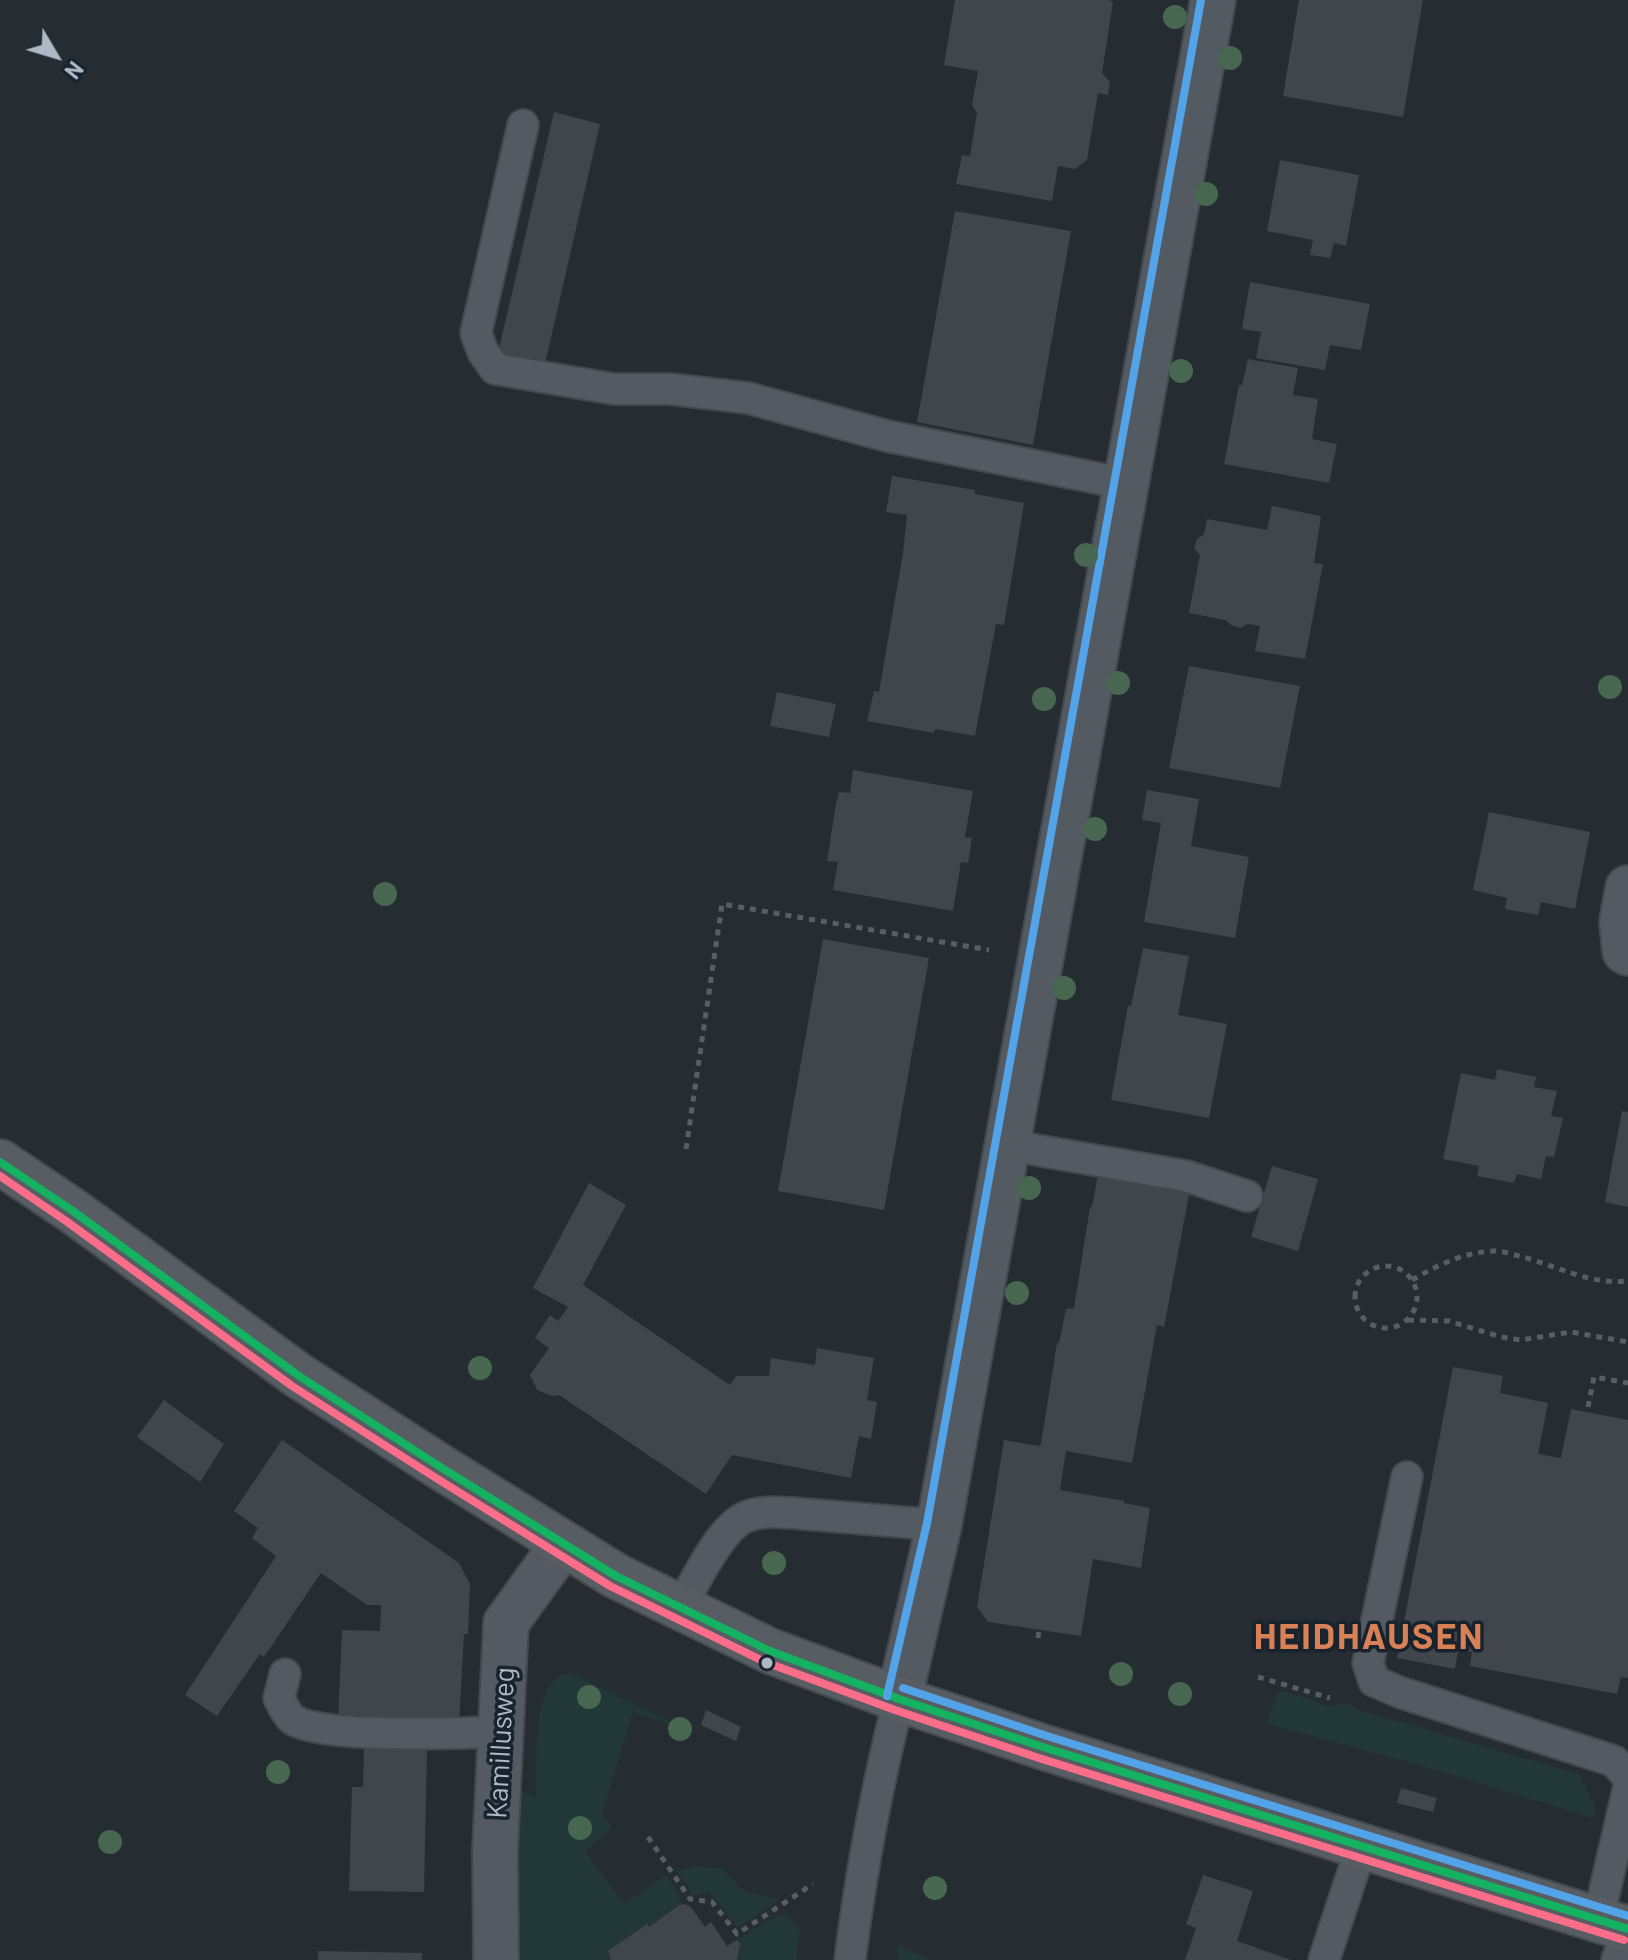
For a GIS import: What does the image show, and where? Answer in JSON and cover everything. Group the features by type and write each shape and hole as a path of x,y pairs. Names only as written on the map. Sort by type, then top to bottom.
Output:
{"main road":[{"path":"0,1162 299,1376 563,1544 616,1576 770,1651 899,1699 1046,1748 1618,1926"}],"street":[{"path":"899,1699 939,1525 1213,0"},
{"path":"1628,888 1622,922 1625,951 1628,953"},
{"name":"Kamillusweg","path":"496,1960 495,1850 506,1623 563,1544"}],"lane":[{"path":"523,125 476,333 483,352 495,369 614,389 669,389 748,398 887,436 1126,484"},
{"path":"1007,1145 1186,1176 1247,1196"},
{"path":"1407,1477 1368,1663 1374,1681 1399,1692 1614,1761 1628,1777"},
{"path":"680,1607 723,1537 746,1517 768,1512 939,1525"},
{"path":"285,1674 279,1698 292,1719 320,1727 418,1735 501,1732"},
{"path":"850,1960 882,1764 899,1699"},
{"path":"1617,1960 1628,1790"},
{"path":"1324,1960 1362,1845"}],"path":[{"path":"686,1149 722,904 999,952"},
{"path":"1412,1280 1444,1261 1496,1251 1529,1258 1571,1275 1611,1283 1628,1281"},
{"path":"1375,1267 1397,1268 1412,1280 1417,1289 1414,1311 1399,1326 1386,1329 1374,1327 1358,1313 1354,1302 1358,1281 1375,1267"},
{"path":"1408,1320 1449,1321 1521,1340 1571,1332 1628,1342"},
{"path":"1588,1407 1594,1377 1628,1383"},
{"path":"1038,1638 1039,1629"},
{"path":"1258,1677 1329,1698"},
{"path":"648,1837 690,1899 712,1902 737,1934 819,1880 860,1886"}],"green space":[{"path":"570,1673 686,1730 633,1712 602,1814 612,1828 585,1851 624,1904 666,1875 680,1895 679,1905 609,1951 611,1960 513,1960 511,1788 536,1797 538,1732 544,1699 558,1677"},
{"path":"1285,1691 1327,1706 1347,1703 1359,1710 1579,1774 1596,1808 1593,1818 1415,1764 1267,1724 1278,1692"},
{"path":"699,1866 723,1869 742,1890 779,1900 737,1928 710,1892 694,1895 676,1871"},
{"path":"788,1914 800,1931 796,1960 737,1960 740,1944 737,1940 775,1916"},
{"path":"897,1945 933,1960 898,1960"}],"building":[{"path":"955,0 1113,2 1102,73 1110,82 1108,95 1098,93 1087,160 1075,169 1058,166 1052,201 956,184 962,155 970,156 977,113 972,105 978,71 944,65"},
{"path":"1299,0 1423,0 1403,117 1283,96"},
{"path":"554,112 600,124 545,364 498,353"},
{"path":"1280,160 1359,175 1346,246 1334,243 1330,258 1310,255 1313,240 1267,231"},
{"path":"955,211 1071,231 1033,445 917,422"},
{"path":"1250,282 1370,304 1361,350 1330,345 1325,370 1256,358 1261,332 1242,329"},
{"path":"1248,359 1298,368 1293,395 1318,399 1312,439 1337,444 1329,483 1224,464 1239,385 1242,385"},
{"path":"892,476 975,490 975,494 1024,503 1004,625 996,624 975,736 935,729 934,733 867,721 874,691 879,692 907,515 886,512"},
{"path":"1272,506 1321,516 1314,563 1323,564 1305,659 1255,651 1260,626 1248,624 1241,628 1225,620 1189,613 1200,555 1194,548 1197,539 1204,534 1207,519 1267,530"},
{"path":"1189,666 1300,686 1280,788 1169,768"},
{"path":"777,692 836,704 829,737 770,726"},
{"path":"853,770 973,791 965,837 972,838 968,863 961,862 953,911 833,890 838,862 827,861 836,804 839,792 850,793"},
{"path":"1147,790 1199,799 1191,846 1249,857 1235,938 1144,922 1161,823 1142,820"},
{"path":"1489,812 1590,832 1575,909 1541,902 1538,915 1505,909 1507,898 1473,890"},
{"path":"823,939 929,958 884,1210 778,1191"},
{"path":"1143,948 1189,956 1178,1015 1227,1024 1209,1118 1111,1100 1128,1006 1131,1006"},
{"path":"1497,1069 1536,1077 1534,1087 1557,1091 1551,1116 1563,1118 1554,1157 1546,1156 1541,1179 1517,1174 1514,1183 1477,1176 1479,1166 1443,1159 1461,1073 1495,1080"},
{"path":"1622,1111 1628,1112 1628,1207 1605,1202"},
{"path":"1272,1166 1318,1179 1298,1251 1251,1237"},
{"path":"1098,1175 1190,1190 1164,1327 1157,1325 1132,1463 1066,1451 1060,1490 1150,1508 1141,1568 1093,1559 1081,1636 988,1622 977,1607 1004,1440 1041,1444 1057,1343 1066,1309 1074,1308"},
{"path":"589,1183 626,1205 583,1285 730,1385 736,1376 769,1376 771,1358 815,1365 817,1348 874,1358 867,1400 877,1402 871,1439 859,1436 851,1478 732,1455 706,1494 559,1395 552,1396 537,1390 530,1375 549,1348 535,1338 550,1315 558,1321 568,1307 533,1288"},
{"path":"1453,1367 1503,1376 1500,1393 1548,1403 1538,1454 1561,1458 1571,1409 1628,1420 1628,1678 1621,1677 1617,1694 1470,1666 1472,1652 1458,1650 1455,1669 1397,1658"},
{"path":"164,1400 224,1444 200,1482 137,1437"},
{"path":"282,1440 459,1563 470,1584 459,1724 338,1721 342,1630 380,1631 381,1605 367,1605 321,1573 264,1657 260,1654 217,1716 185,1695 276,1556 252,1538 258,1528 234,1511"},
{"path":"706,1710 741,1727 736,1741 701,1725"},
{"path":"364,1747 427,1750 424,1892 349,1891 352,1787 363,1787"},
{"path":"1401,1788 1437,1798 1433,1812 1397,1803"},
{"path":"1203,1875 1253,1891 1237,1941 1291,1960 1185,1960 1196,1928 1186,1924"},
{"path":"684,1904 691,1907 705,1927 711,1922 727,1946 737,1940 740,1944 737,1960 611,1960 608,1951 647,1924 649,1927"},
{"path":"318,1951 422,1953 422,1960 318,1960"}],"transit line":[{"path":"887,1696 927,1523 1201,0"},
{"path":"0,1162 73,1211 299,1376 442,1468 616,1576 770,1651 899,1699 1046,1748 1628,1929"},
{"path":"0,1176 292,1386 436,1478 610,1586 765,1662 1042,1759 1624,1940"},
{"path":"903,1688 1050,1737 1628,1916"}],"district":[{"name":"HEIDHAUSEN","path":"1369,1637"}]}
